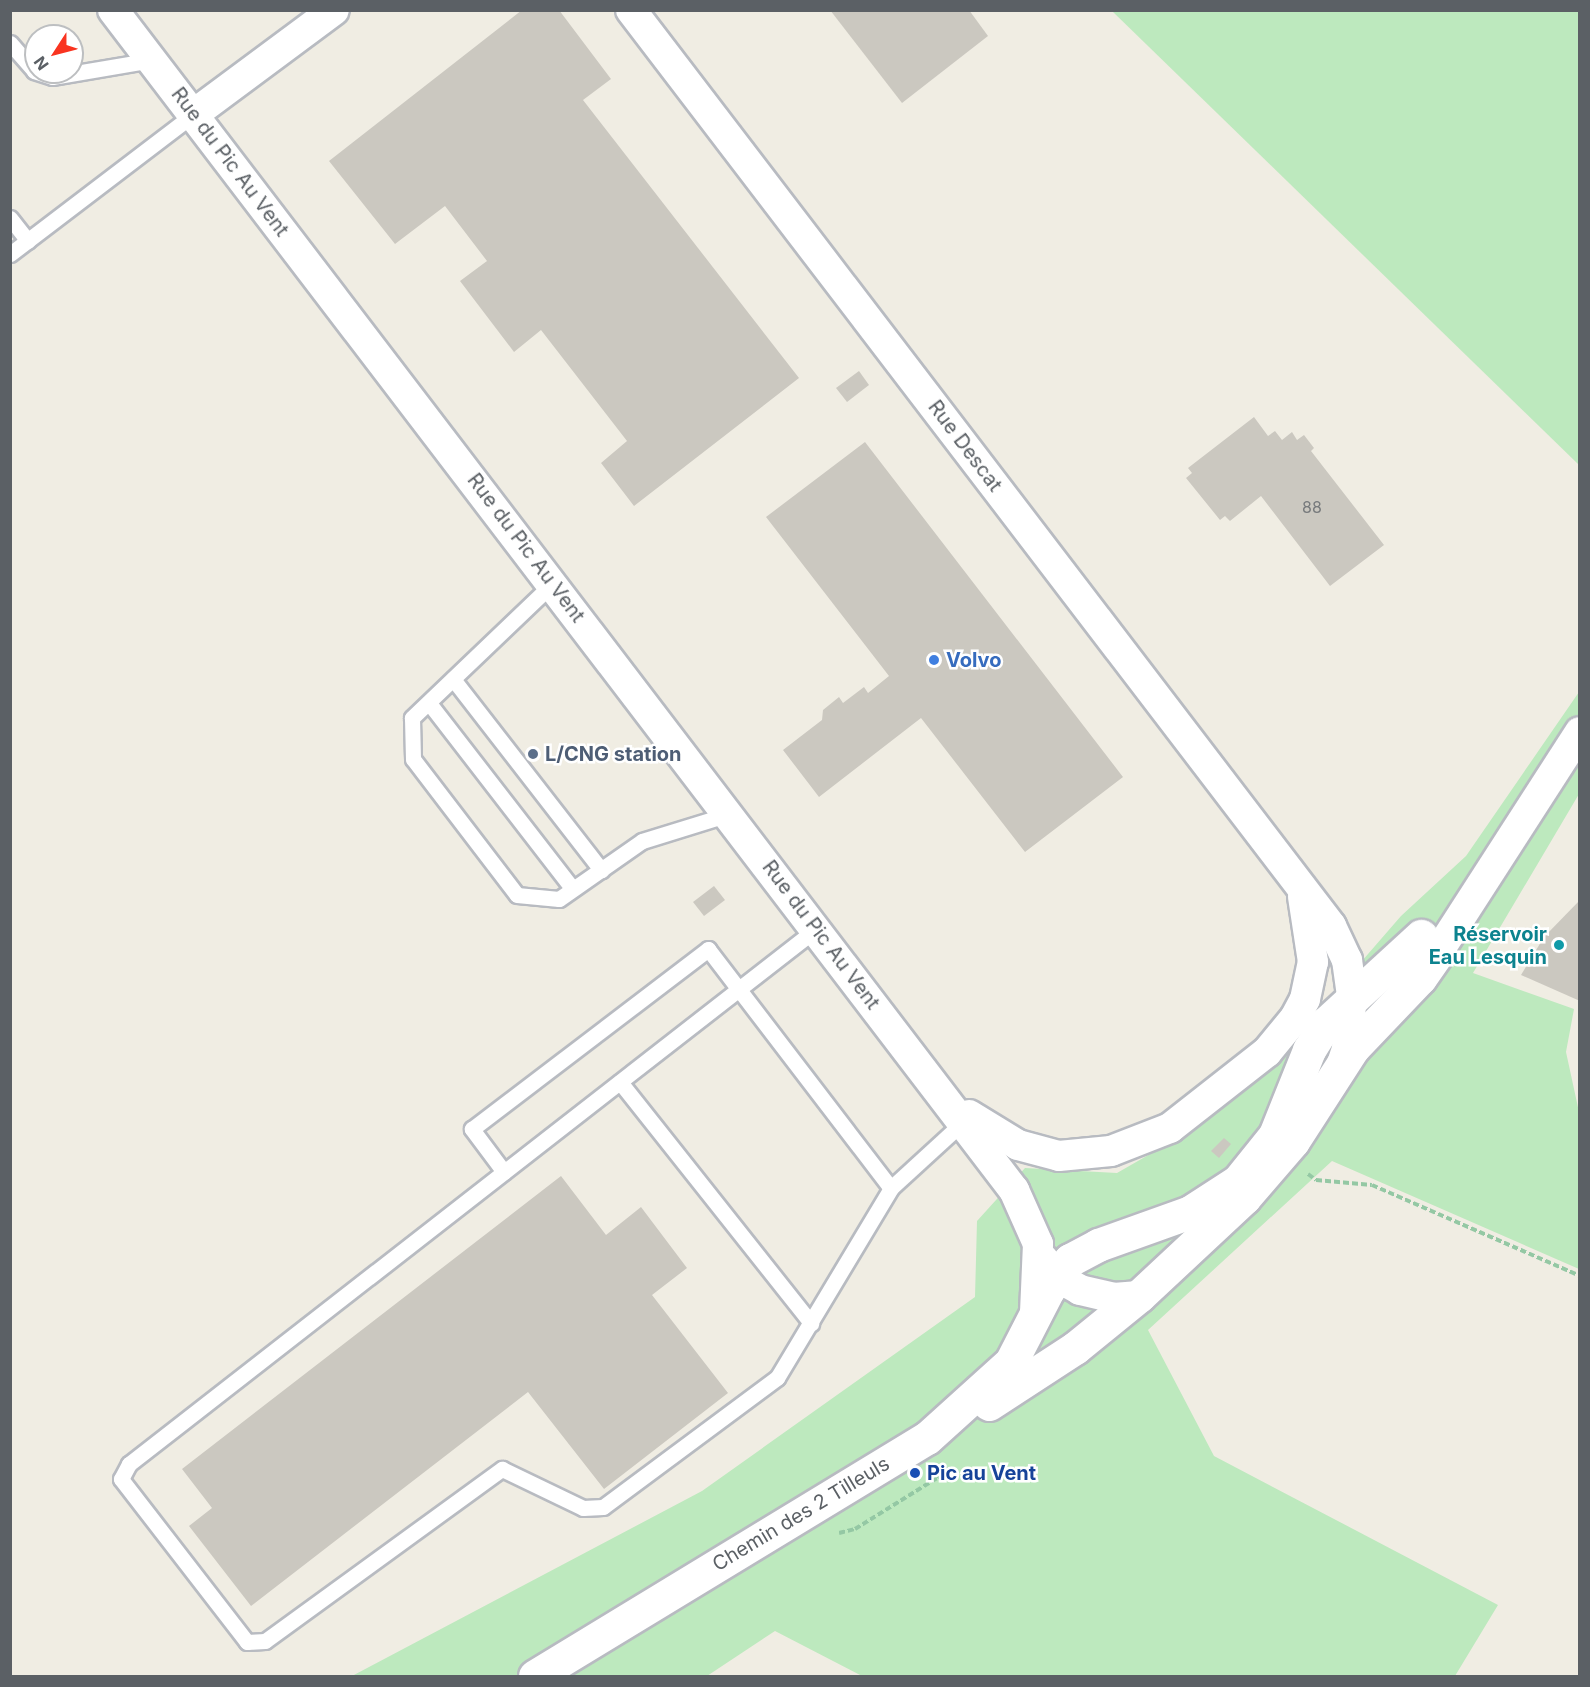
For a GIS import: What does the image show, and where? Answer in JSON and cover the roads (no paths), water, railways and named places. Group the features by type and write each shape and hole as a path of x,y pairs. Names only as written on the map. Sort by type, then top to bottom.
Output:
{"street":[{"name":"Rue du Pic Au Vent","path":"113,10 937,1087 1017,1195 1045,1265 1057,1277"},
{"path":"194,114 334,10"},
{"name":"Rue Descat","path":"631,10 1298,881 1338,937 1352,994 1347,1049 1341,1066"},
{"path":"927,1437 996,1401 1075,1348 1139,1296 1244,1198 1282,1156 1341,1066 1520,820 1580,732"},
{"name":"Rue Descat","path":"1243,1071 1281,1036 1305,999 1313,962 1312,936 1298,881"},
{"name":"Chemin des 2 Tilleuls","path":"534,1677 927,1437 1004,1372 1057,1277 1087,1249 1190,1212 1238,1181 1275,1136 1315,1038 1352,994 1430,943"},
{"name":"Rue du Pic Au Vent","path":"937,1087 985,1128 1018,1145 1045,1154 1087,1156 1170,1128 1243,1071"},
{"name":"Rue du Pic Au Vent","path":"1034,1317 1038,1245"},
{"path":"1057,1277 1101,1296 1139,1296"}],"lane":[{"path":"10,43 34,71 52,77 152,60"},
{"path":"10,254 194,114"},
{"path":"10,218 28,241"},
{"path":"552,584 412,718 413,759 517,895 559,898 642,841 729,814"},
{"path":"453,679 601,870"},
{"path":"429,703 573,889"},
{"path":"816,929 129,1464 121,1479 247,1642 265,1641 502,1469 583,1508 603,1507 777,1378 891,1188 963,1122"},
{"path":"504,1172 472,1129 708,949 891,1188"},
{"path":"620,1082 811,1323"}],"place":[{"name":"Volvo","path":"934,660"},
{"name":"L/CNG station","path":"533,754"},
{"name":"Réservoir Eau Lesquin","path":"1559,945"},
{"name":"Pic au Vent","path":"915,1473"}]}
